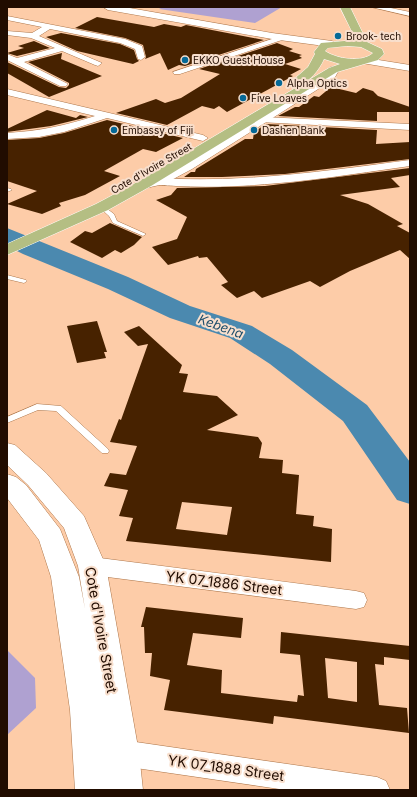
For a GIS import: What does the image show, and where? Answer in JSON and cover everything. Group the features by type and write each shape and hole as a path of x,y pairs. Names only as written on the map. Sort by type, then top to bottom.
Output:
{"main road":[{"path":"108,7 276,37 363,44 378,51 410,61"},
{"path":"334,7 339,18"},
{"path":"345,7 363,44"},
{"path":"320,53 321,48 336,43 346,33"},
{"path":"276,37 339,60 362,61 410,68"},
{"path":"362,61 377,56 378,51"},
{"name":"Cote d'Ivoire Street","path":"7,250 203,138 302,78 312,71 318,63 320,53"},
{"name":"Cote d'Ivoire Street","path":"152,182 333,70 362,61"},
{"name":"Cote d'Ivoire Street","path":"7,238 102,208 187,166 330,77 333,70"},
{"name":"Cote d'Ivoire Street","path":"7,451 37,479 75,523 92,566 122,753 126,790"},
{"name":"Cote d'Ivoire Street","path":"7,483 17,492 50,536 65,576 86,710 92,790"}],"street":[{"path":"375,7 410,14"},
{"path":"7,18 132,44 139,48 141,57"},
{"path":"33,36 50,26"},
{"path":"7,33 33,36 98,63"},
{"path":"176,72 276,37"},
{"path":"17,60 64,48"},
{"path":"7,57 17,60 63,84"},
{"path":"7,92 203,138"},
{"path":"7,136 40,134 64,129 105,116"},
{"path":"263,120 410,127"},
{"path":"152,182 221,184 278,181 410,163"},
{"name":"YK 07_1886 Street","path":"92,566 356,600"},
{"name":"YK 07_1888 Street","path":"122,753 377,790"}],"lane":[{"path":"102,208 112,215 114,222 143,234"},
{"path":"7,277 24,281"},
{"path":"7,420 37,407 58,408 105,451"}],"shaded area":[{"path":"163,7 282,7 255,23 159,9"},
{"path":"7,650 35,678 36,708 7,735"}],"building":[{"path":"97,17 154,27 164,24 181,27 186,25 264,40 185,66 179,65 168,70 160,53 145,59 146,57 143,45 125,38 75,28"},
{"path":"61,33 120,44 134,50 139,61 133,64 77,51 46,37"},
{"path":"34,41 50,48 17,56 7,53 24,48 18,46"},
{"path":"277,43 293,49 289,51 302,55 299,56 302,58 285,64 301,69 290,75 293,76 227,112 219,106 214,109 202,106 167,125 116,113 156,99 165,103 181,98 220,74 199,69"},
{"path":"62,53 61,59 102,76 49,97 7,73 7,62 59,87 66,88 69,83 28,62"},
{"path":"331,87 356,93 363,88 373,91 378,96 410,107 410,112 377,112 377,121 278,116 295,107 299,107 314,96 319,97"},
{"path":"47,110 76,118 80,115 88,117 51,126 7,132 7,129"},
{"path":"107,120 183,138 156,152 143,149 104,171 120,176 85,195 59,203 61,206 42,214 7,204 37,191 7,181 7,140 39,138 64,133"},
{"path":"266,124 377,130 376,144 410,142 410,159 285,174 184,177 191,172 195,172 196,169 245,139 253,139 254,132"},
{"path":"410,168 410,175 391,178 400,187 340,195 368,204 403,224 397,226 410,233 410,259 400,250 350,271 320,287 310,281 262,298 254,291 237,298 221,285 228,282 207,257 199,258 198,256 168,265 152,247 177,239 187,217 156,200 171,195 177,188 265,186"},
{"path":"110,223 142,237 134,245 121,253 115,250 102,258 70,242 85,231 92,233"},
{"path":"97,321 107,352 104,352 106,358 77,363 67,326"},
{"path":"139,326 182,365 179,373 188,374 183,392 217,396 238,415 207,430 258,437 262,443 259,458 283,460 282,473 299,475 296,514 314,516 313,526 332,529 331,562 126,541 133,518 119,516 128,490 104,486 110,473 126,475 137,446 110,442 119,419 121,420 148,344 138,346 124,332","holes":["182,502 232,507 227,535 176,529"]},
{"path":"146,607 243,618 241,638 193,633 187,665 222,670 221,693 297,702 298,695 304,696 300,655 280,653 281,632 410,646 410,660 384,657 384,665 375,664 379,705 407,708 409,733 274,716 273,724 164,710 170,680 150,676 152,653 145,653 144,627 141,627","holes":["325,658 357,662 357,702 328,698"]}],"waterway":[{"name":"Kebena","path":"7,236 32,249 118,283 180,312 241,332 281,357 355,413 410,490"}],"place":[{"name":"Brook- tech","path":"338,36"},
{"name":"EKKO Guest House","path":"185,60"},
{"name":"Alpha Optics","path":"279,83"},
{"name":"Five Loaves","path":"243,98"},
{"name":"Embassy of Fiji","path":"114,130"},
{"name":"Dashen Bank","path":"254,130"}]}
